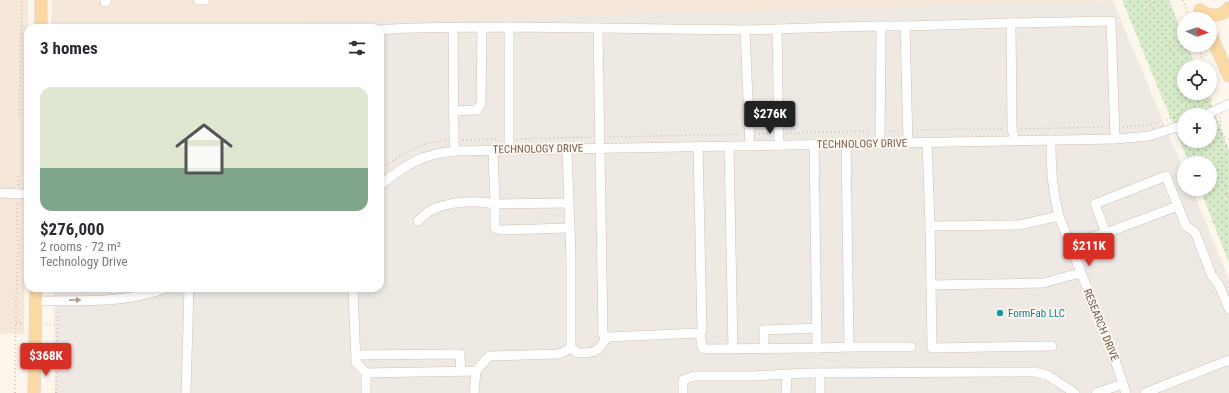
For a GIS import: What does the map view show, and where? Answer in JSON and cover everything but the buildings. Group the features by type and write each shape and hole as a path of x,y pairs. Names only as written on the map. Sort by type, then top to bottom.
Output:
{"main road":[{"path":"40,24 41,0"},
{"path":"1200,10 1205,13 1215,15 1221,14 1229,8"},
{"path":"1217,49 1229,76"},
{"path":"34,393 36,292"}],"street":[{"path":"198,0 205,0"},
{"path":"384,30 431,27 509,27 746,30 1111,21 1115,139"},
{"path":"1011,23 1012,129 1014,141"},
{"path":"880,143 881,26"},
{"path":"905,26 908,143"},
{"path":"509,27 509,150"},
{"path":"453,28 455,151"},
{"path":"454,111 477,110 481,104 482,28"},
{"path":"598,28 603,335 700,333"},
{"path":"777,29 779,145"},
{"path":"746,30 750,146"},
{"path":"1217,110 1229,104"},
{"name":"TECHNOLOGY DRIVE","path":"384,182 411,163 428,156 455,151 1115,139 1149,136 1177,127"},
{"name":"RESEARCH DRIVE","path":"1051,140 1052,178 1058,216 1125,388"},
{"path":"928,142 932,348 1052,346"},
{"path":"814,144 818,348"},
{"path":"846,144 849,347"},
{"path":"729,146 733,349"},
{"path":"698,147 702,330 700,333 702,347 704,349 911,347"},
{"path":"568,149 571,348"},
{"path":"493,150 494,228 501,230 570,228"},
{"path":"1106,233 1095,204 1166,176 1186,226 1195,232 1212,276 1219,285 1229,309"},
{"path":"0,193 24,194"},
{"path":"418,221 429,211 451,204 483,202 494,204 569,203"},
{"path":"1069,244 1106,233 1178,206"},
{"path":"930,226 1019,225 1058,216"},
{"path":"931,286 1043,283 1080,273"},
{"path":"36,301 118,300 156,292"},
{"path":"186,393 189,292"},
{"path":"353,292 356,362 366,373 366,393"},
{"path":"764,349 764,330 817,328"},
{"path":"571,348 578,353 593,353 600,349 607,336"},
{"path":"474,393 476,371 489,356 559,354 571,348"},
{"path":"356,355 460,354 461,371"},
{"path":"1145,393 1229,360"},
{"path":"366,373 476,371"},
{"path":"683,393 684,380 694,376 752,376 820,373 1034,372 1047,375 1076,393"},
{"path":"820,373 820,393"},
{"path":"786,393 787,374"},
{"path":"1096,393 1125,388"}],"path":[{"path":"19,114 22,0"},
{"path":"1149,0 1177,66"},
{"path":"1183,0 1187,12"},
{"path":"384,167 408,150 443,140 1114,127 1147,125 1164,121 1212,100 1216,108"},
{"path":"1217,110 1220,119 1222,178 1229,199"},
{"path":"1221,135 1229,139"},
{"path":"15,393 18,247 17,202"},
{"path":"56,393 58,300"}],"shaded area":[{"path":"0,0 28,0 28,24 24,24 24,334 0,334"},
{"path":"52,0 1113,0 384,27 384,24 51,24"},
{"path":"1113,1 1178,156 1177,196 1195,196 1229,279 1229,393 55,393 54,292 384,292 384,24 276,24"}],"green space":[{"path":"1122,0 1169,0 1177,20 1177,52 1190,52 1193,60 1177,60 1177,100 1210,100 1213,108 1177,108 1177,134"},
{"path":"1217,119 1229,150 1229,263 1203,196 1217,196 1217,156 1186,156 1183,148 1217,148"}],"place":[{"name":"FormFab LLC","path":"1000,313"}]}
